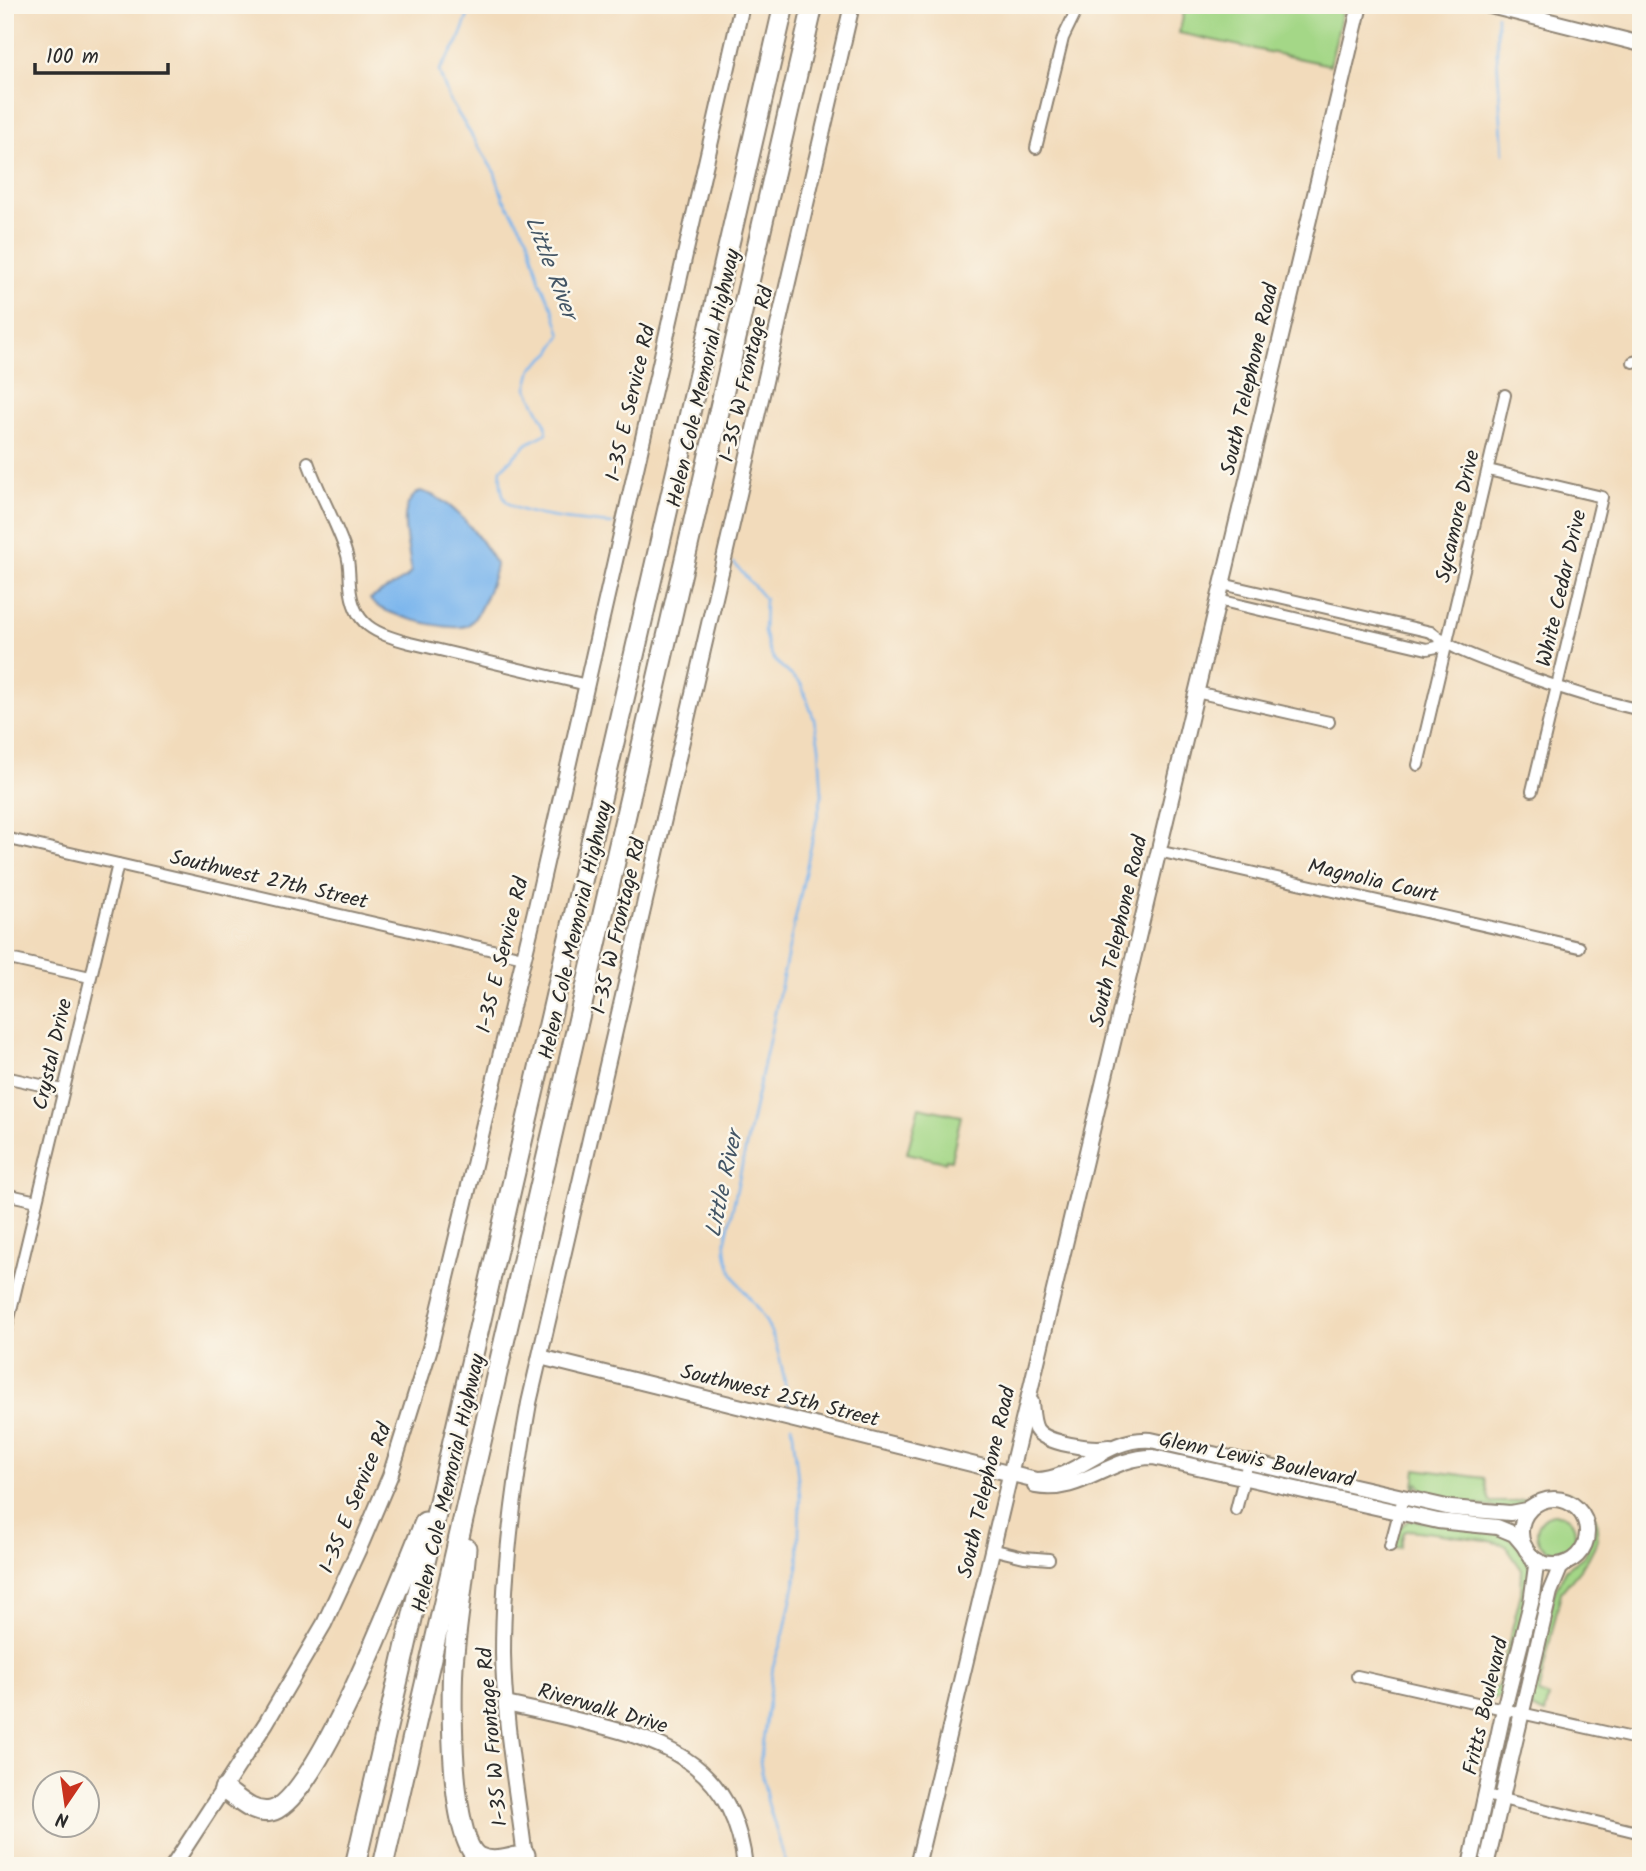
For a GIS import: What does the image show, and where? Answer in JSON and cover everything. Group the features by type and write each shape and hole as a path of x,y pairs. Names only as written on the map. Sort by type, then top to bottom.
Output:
{"highway":[{"name":"Helen Cole Memorial Highway","path":"355,1866 784,5"},
{"name":"Helen Cole Memorial Highway","path":"383,1866 813,5"},
{"path":"224,1789 250,1808 263,1812 283,1805 297,1789 353,1693 444,1479"},
{"path":"470,1485 452,1693 453,1747 461,1822 468,1846 480,1858 496,1861 526,1860"}],"street":[{"name":"I-35 E Service Rd","path":"173,1866 224,1789 324,1624 377,1509 401,1444 430,1348 523,957 742,5"},
{"name":"I-35 W Frontage Rd","path":"526,1860 514,1785 503,1654 508,1534 519,1461 540,1357 852,5"},
{"path":"1036,148 1063,38 1079,5"},
{"name":"South Telephone Road","path":"917,1866 1360,5"},
{"path":"1486,5 1641,44"},
{"name":"Sycamore Drive","path":"1418,765 1505,396"},
{"path":"308,462 318,491 348,556 351,601 359,617 369,628 410,643 587,685"},
{"name":"White Cedar Drive","path":"1488,470 1602,496 1532,791"},
{"path":"1222,584 1431,632 1447,645 1587,698 1641,710"},
{"path":"1218,600 1427,649 1447,645"},
{"path":"1196,692 1329,722"},
{"name":"Southwest 27th Street","path":"5,838 523,957"},
{"name":"Magnolia Court","path":"1158,851 1579,947"},
{"name":"Crystal Drive","path":"5,1335 7,1317 117,864"},
{"path":"5,958 90,978"},
{"path":"5,1077 63,1090"},
{"path":"5,1194 37,1201"},
{"name":"Southwest 25th Street","path":"540,1357 1010,1473"},
{"name":"Glenn Lewis Boulevard","path":"1030,1389 1037,1432 1050,1440 1078,1446 1098,1449 1114,1446"},
{"name":"Glenn Lewis Boulevard","path":"1010,1473 1037,1480 1057,1477 1114,1446 1127,1441 1151,1440 1248,1462 1401,1505 1438,1521 1497,1527 1514,1534 1528,1552"},
{"name":"Glenn Lewis Boulevard","path":"1010,1473 1024,1484 1049,1489 1060,1488 1129,1459 1153,1457 1243,1477 1401,1505 1499,1513 1520,1512 1536,1504"},
{"path":"1236,1510 1248,1462"},
{"path":"1557,1499 1577,1508 1584,1517 1587,1539 1576,1558 1566,1563 1544,1564 1528,1552 1521,1539 1522,1522 1536,1504 1557,1499"},
{"path":"1390,1546 1401,1505"},
{"path":"992,1549 1024,1557 1049,1559"},
{"name":"Fritts Boulevard","path":"1470,1866 1504,1709 1531,1603 1536,1566 1528,1552"},
{"name":"Fritts Boulevard","path":"1486,1866 1550,1592 1560,1568 1566,1563"},
{"path":"1357,1676 1641,1740"},
{"name":"Riverwalk Drive","path":"506,1704 636,1736 674,1751 688,1760 711,1781 729,1808 745,1866"},
{"path":"1486,1795 1641,1833"}],"green space":[{"path":"1186,5 1344,5 1330,65 1179,33"},
{"path":"919,1107 961,1116 951,1160 946,1159 945,1162 907,1153"},
{"path":"1416,1469 1484,1478 1490,1502 1515,1502 1559,1490 1571,1493 1587,1504 1596,1519 1598,1539 1588,1559 1561,1592 1538,1694 1549,1697 1545,1714 1531,1708 1529,1703 1555,1590 1566,1570 1585,1555 1593,1533 1592,1521 1587,1512 1566,1497 1544,1498 1524,1508 1512,1510 1419,1497 1419,1492 1427,1491 1422,1490 1418,1483 1417,1489 1414,1488"},
{"path":"1556,1514 1570,1519 1575,1533 1570,1547 1556,1552 1542,1547 1537,1533 1542,1519"},
{"path":"1409,1520 1492,1531 1511,1539 1525,1556 1532,1576 1504,1694 1499,1697 1485,1698 1487,1687 1497,1689 1521,1593 1522,1570 1505,1545 1486,1540 1410,1530 1404,1532 1400,1548 1395,1547 1400,1527"}],"water":[{"path":"420,491 432,495 455,510 482,542 496,564 481,608 466,626 430,624 399,616 375,605 370,599 406,578 411,572 405,518 412,498"}],"waterway":[{"name":"Little River","path":"472,5 458,42 439,71 449,99 495,173 503,198 528,238 540,282 553,309 561,335 551,352 532,369 527,388 546,425 547,433 528,443 501,469 503,494 506,501 513,506 539,515 612,524"},
{"path":"1497,15 1503,154"},
{"name":"Little River","path":"734,563 765,599 764,632 769,650 775,661 801,684 814,719 819,746 822,795 726,1239 726,1254 735,1277 764,1318 774,1340 791,1415"},
{"name":"Little River","path":"787,1866 767,1800 760,1762 773,1666 784,1633 798,1567 800,1496 792,1425"}]}
